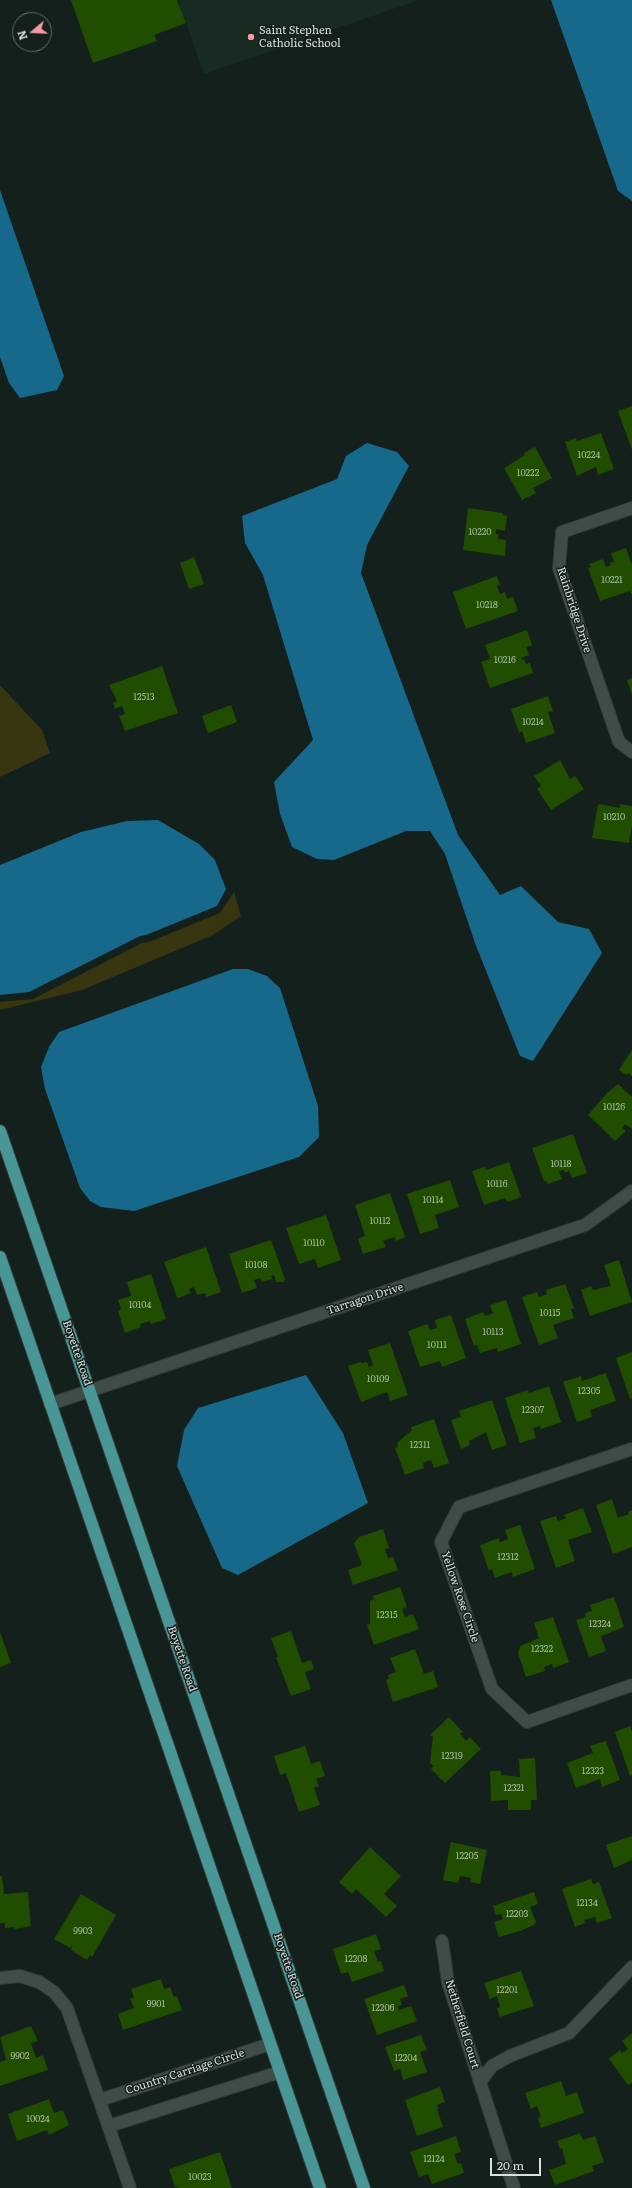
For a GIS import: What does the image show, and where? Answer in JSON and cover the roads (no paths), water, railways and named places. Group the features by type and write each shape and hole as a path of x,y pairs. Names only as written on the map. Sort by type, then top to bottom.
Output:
{"main road":[{"name":"Boyette Road","path":"0,1131 364,2188"},
{"path":"0,1257 320,2188"}],"street":[{"name":"Rainbridge Drive","path":"632,508 562,532 558,568 619,742 632,752"},
{"name":"Tarragon Drive","path":"50,1404 585,1225 632,1191"},
{"name":"Yellow Rose Circle","path":"632,1449 458,1508 441,1542 492,1689 527,1722 632,1685"},
{"name":"Netherfield Court","path":"442,1941 448,1982 514,2188"},
{"path":"480,2082 492,2066 510,2056 569,2033 632,1967"},
{"path":"0,1978 20,1976 39,1982 54,1992 68,2008 130,2188"},
{"name":"Country Carriage Circle","path":"100,2100 270,2044"},
{"path":"109,2126 280,2072"}],"water":[{"path":"551,0 632,0 632,201 618,191"},
{"path":"0,190 64,376 57,390 20,398 9,383 0,357"},
{"path":"367,443 397,452 409,466 367,545 361,573 458,835 500,895 521,886 558,922 589,929 602,953 533,1061 520,1056 475,943 445,854 430,831 406,831 334,860 317,859 292,847 280,814 274,782 313,740 263,575 245,543 242,516 337,479 346,456"},
{"path":"158,820 199,844 215,860 226,889 217,906 146,935 140,936 29,992 0,995 0,865 81,832 127,821"},
{"path":"233,969 248,969 267,976 280,988 318,1106 319,1137 299,1157 134,1211 101,1207 90,1201 80,1188 45,1089 41,1067 49,1047 59,1032"},
{"path":"306,1375 343,1433 368,1503 238,1575 222,1568 177,1466 184,1430 198,1408"}],"place":[{"name":"Saint Stephen Catholic School","path":"251,37"}]}
